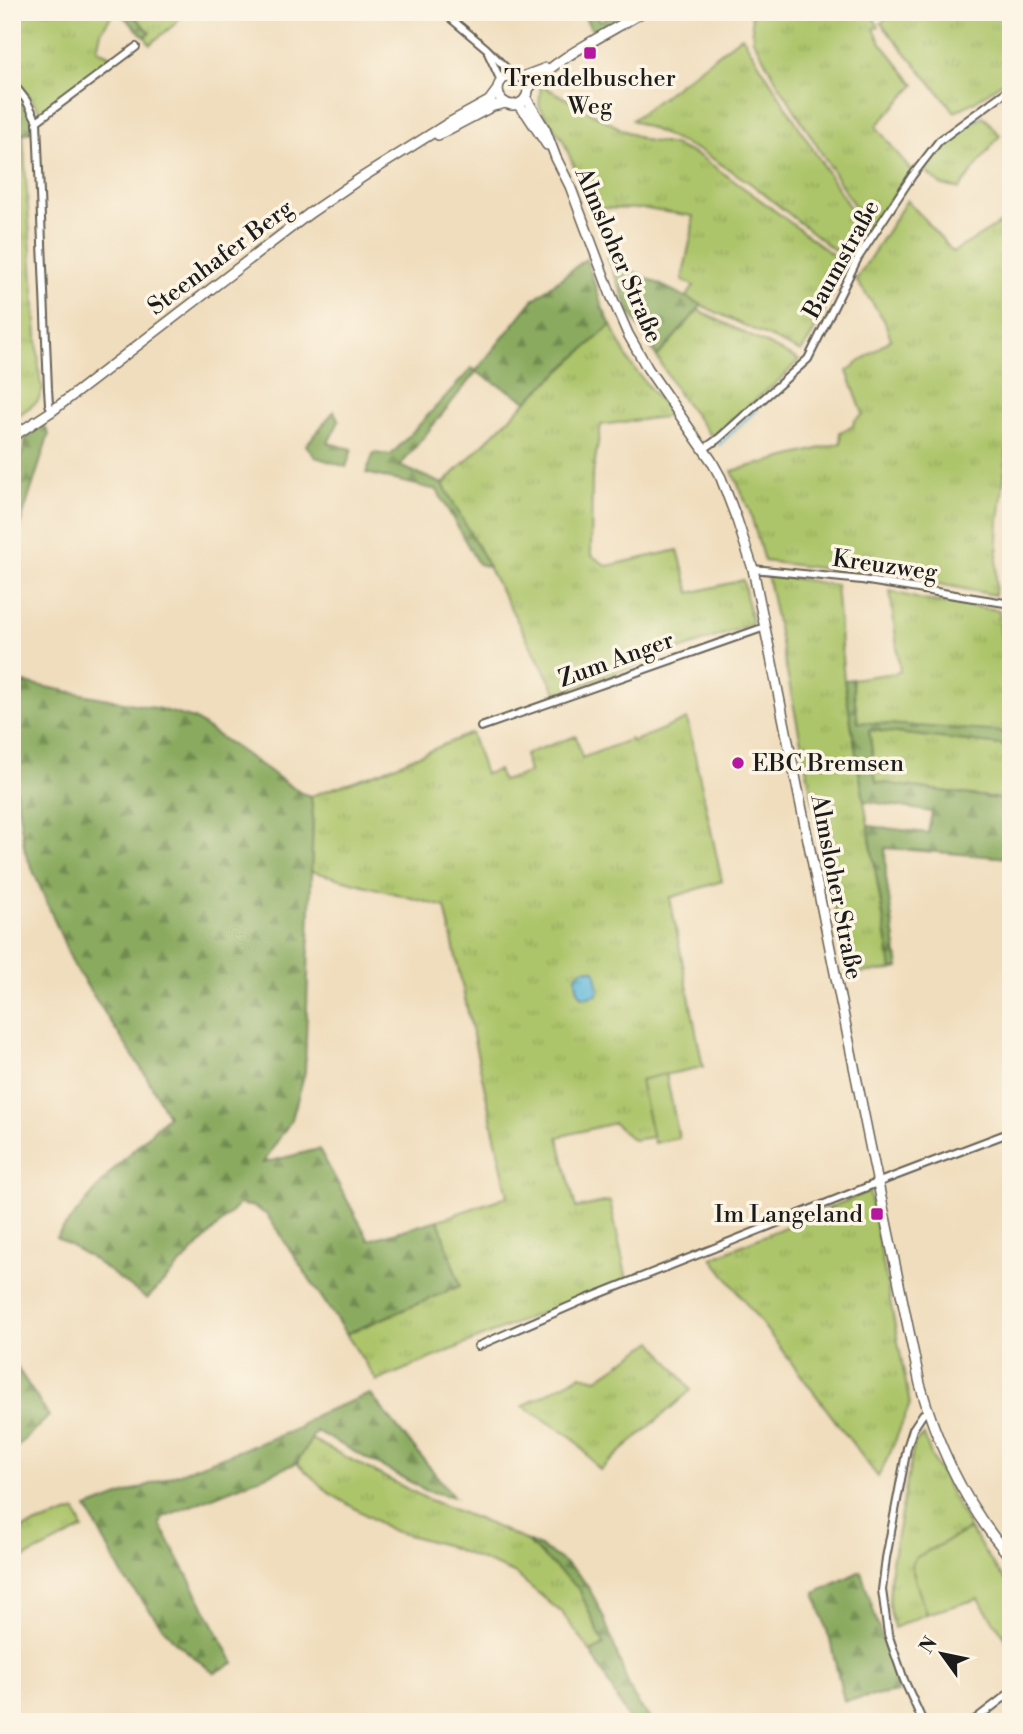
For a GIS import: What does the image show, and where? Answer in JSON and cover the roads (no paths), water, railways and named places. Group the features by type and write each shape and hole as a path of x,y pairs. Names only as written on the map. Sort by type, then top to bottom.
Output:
{"street":[{"path":"443,12 527,84 527,94"},
{"path":"486,48 501,99 506,103 517,104 538,78 558,63 643,12"},
{"path":"37,121 136,47"},
{"path":"499,85 505,77 558,63"},
{"path":"12,82 37,121 48,376 52,411"},
{"name":"Steenhafer Berg","path":"12,437 52,411 310,212 447,124 489,101 499,85"},
{"name":"Baumstraße","path":"704,449 808,359 858,258 912,176 947,134 1011,88"},
{"name":"Almsloher Straße","path":"527,94 570,186 628,334 704,449 725,488 737,520 753,569 920,1384 952,1472 996,1542 1011,1558"},
{"name":"Steenhafer Berg","path":"417,144 493,106 506,103"},
{"name":"Almsloher Straße","path":"517,104 556,158"},
{"name":"Kreuzweg","path":"753,569 862,580 1011,604"},
{"name":"Zum Anger","path":"481,727 765,627"},
{"path":"478,1346 584,1300 1011,1132"},
{"path":"923,1722 904,1680 888,1634 882,1590 907,1448 913,1429 923,1413 928,1412"},
{"path":"972,1722 1011,1692"}],"water":[{"path":"582,970 595,970 599,989 597,995 584,998 577,988 576,976"}],"waterway":[{"path":"960,130 979,117"},
{"path":"800,371 807,364"},
{"path":"771,397 791,379"},
{"path":"719,445 758,408"}],"place":[{"name":"Trendelbuscher Weg","path":"590,53"},
{"name":"EBC Bremsen","path":"738,763"},
{"name":"Im Langeland","path":"877,1214"}]}
